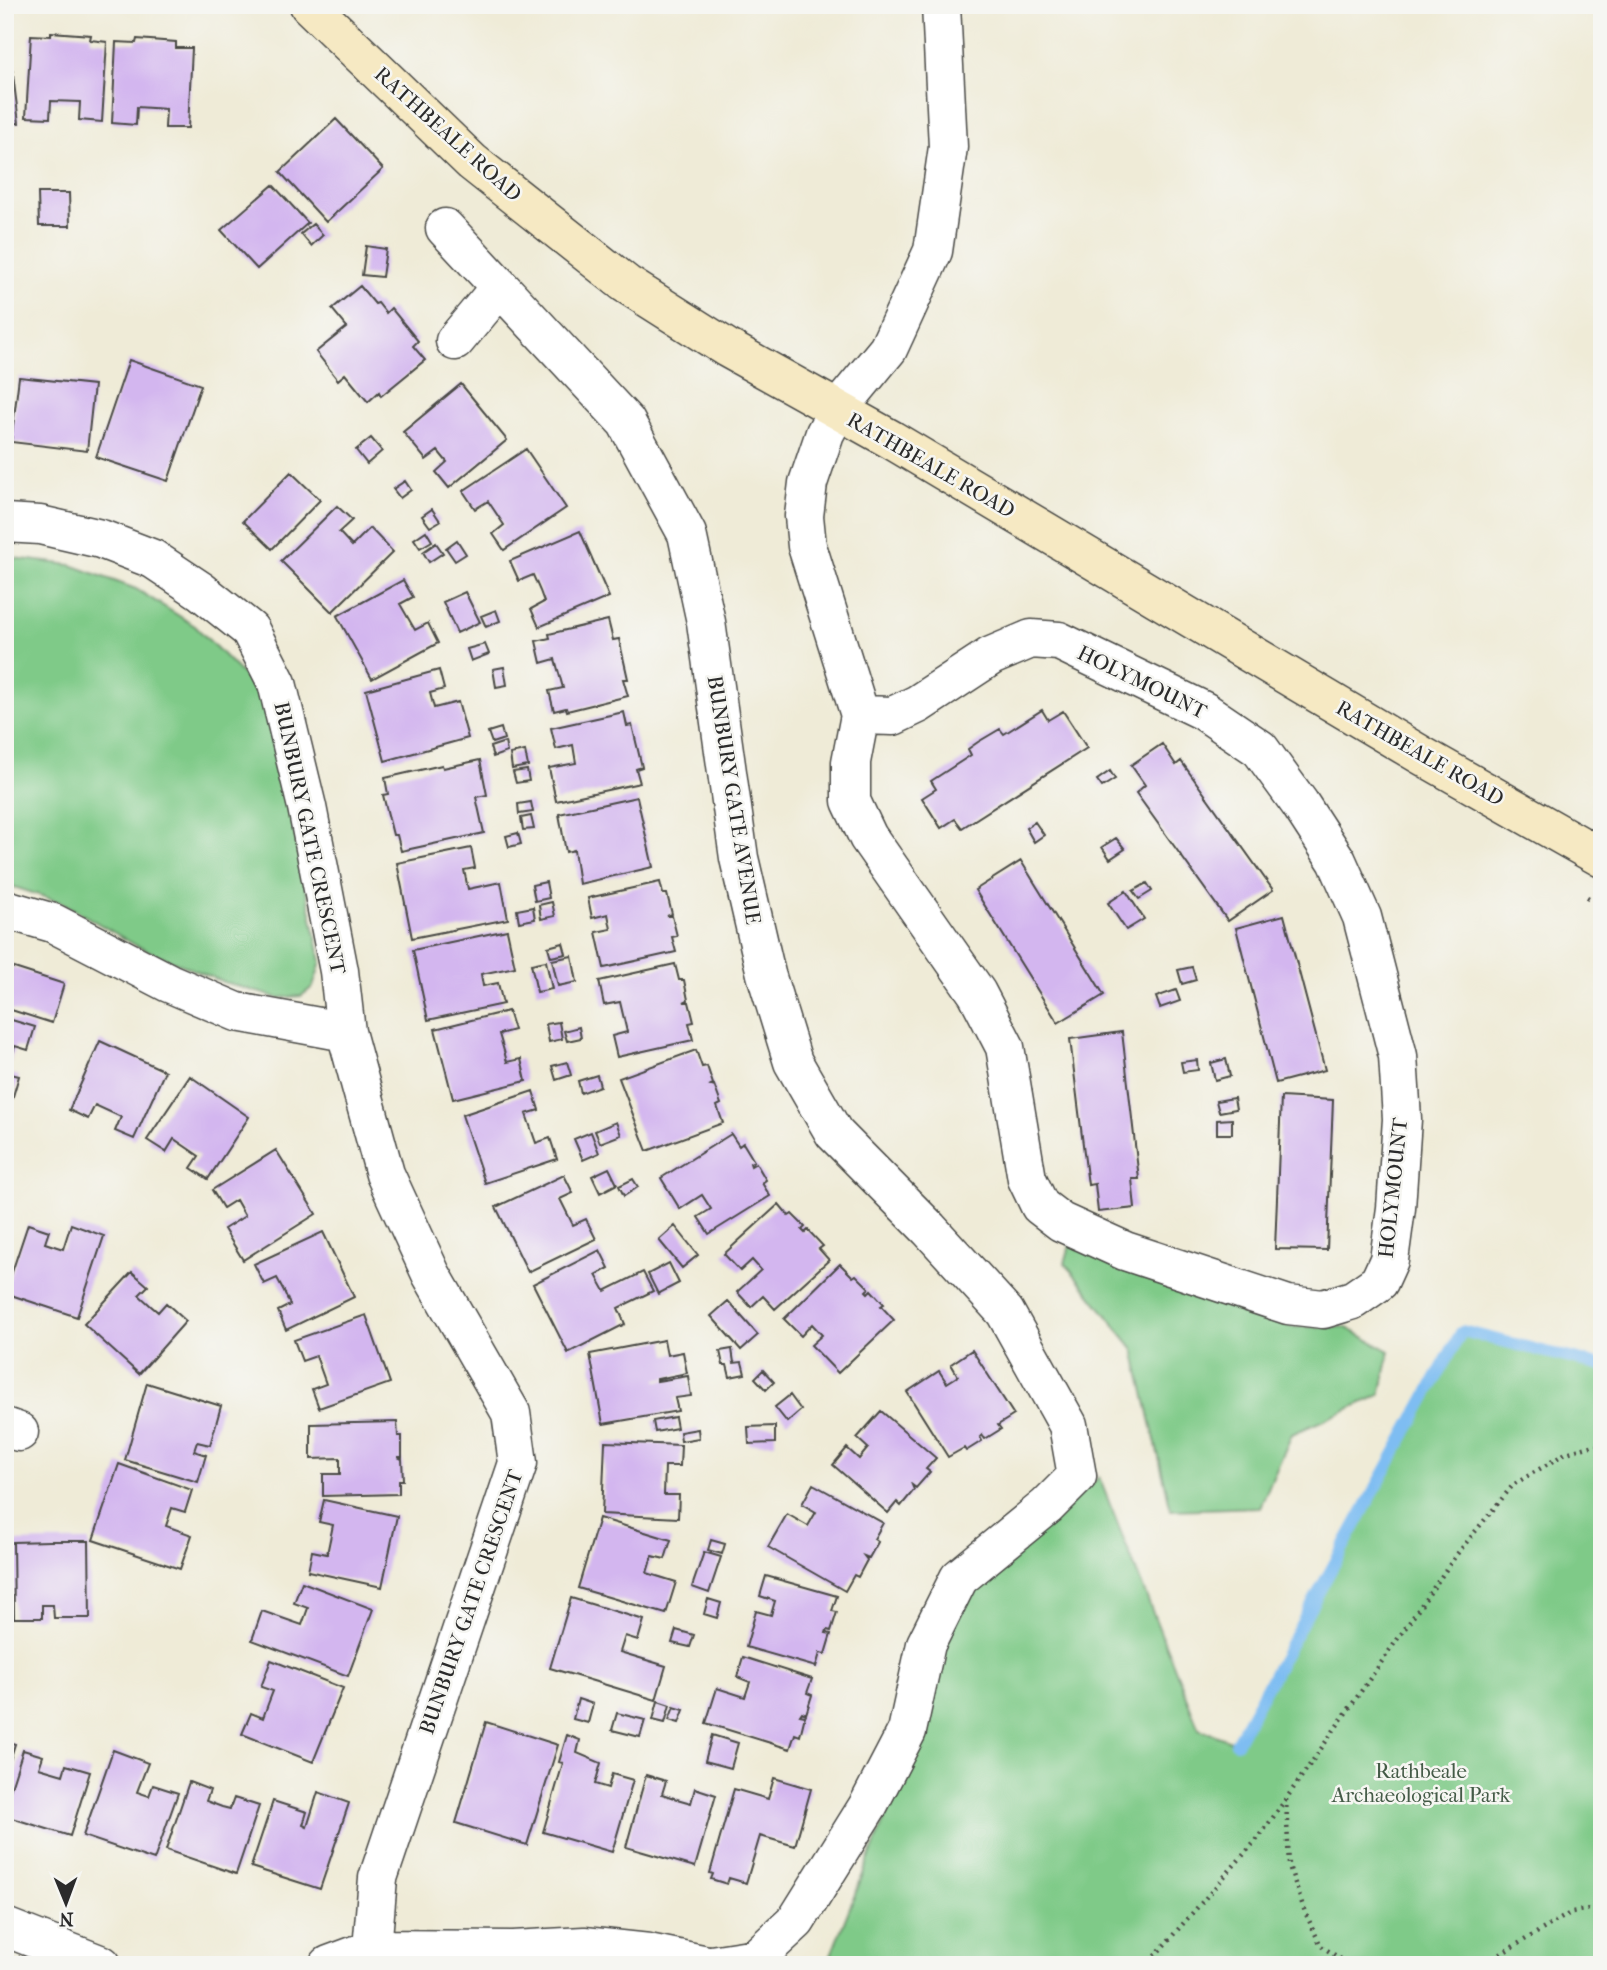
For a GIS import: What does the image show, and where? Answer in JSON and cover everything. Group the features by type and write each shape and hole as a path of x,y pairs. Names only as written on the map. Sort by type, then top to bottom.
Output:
{"main road":[{"name":"RATHBEALE ROAD","path":"309,5 472,162 626,284 727,348 892,440 1421,755 1602,858"}],"street":[{"name":"HOLYMOUNT","path":"860,715 893,716 918,704 991,656 1031,639 1059,641 1204,711 1260,749 1337,861 1366,929 1398,1056 1402,1119 1396,1208 1389,1260 1379,1282 1353,1300 1323,1309 1288,1305 1125,1251 1061,1222 1040,1206 1027,1179 1005,1047 977,993 868,836 851,801 850,762 860,715 807,546 804,516 808,483 825,433 837,411 888,349 933,251 948,147 941,5"},
{"name":"BUNBURY GATE AVENUE","path":"329,1965 372,1950 513,1957 584,1946 649,1953 709,1965 755,1958 796,1921 869,1804 907,1731 926,1644 959,1578 1047,1506 1077,1476 1068,1425 1005,1312 929,1228 834,1133 793,1062 765,974 739,858 706,622 687,534 626,422 445,229"},
{"path":"455,341 500,287"},
{"name":"BUNBURY GATE CRESCENT","path":"5,523 40,525 101,539 152,559 201,591 250,630 277,683 307,807 339,971 346,1032 385,1174 431,1274 511,1413 518,1463 378,1878 372,1950"},
{"path":"5,909 53,923 169,983 237,1012 346,1032"},
{"path":"5,1927 102,1965"}],"path":[{"path":"1144,1965 1260,1836 1457,1554 1513,1485 1566,1453 1602,1443"},
{"path":"1286,1799 1289,1866 1305,1912 1321,1946 1350,1965"},
{"path":"1482,1965 1572,1912 1602,1907"},
{"path":"1282,1965 1291,1965"}],"green space":[{"path":"5,557 71,565 136,589 195,626 249,681 264,704 282,771 321,962 313,987 301,996 278,998 223,982 137,946 63,903 5,884"},
{"path":"1070,1245 1292,1327 1345,1327 1390,1351 1380,1395 1292,1434 1260,1507 1171,1510 1134,1349 1065,1263"},
{"name":"Rathbeale Archaeological Park","path":"1462,1331 1602,1368 1602,1965 827,1965 921,1728 938,1649 968,1594 1099,1477 1199,1729 1236,1743"}],"building":[{"path":"51,32 91,35 90,40 107,42 102,122 79,120 80,102 51,101 50,118 26,117 31,35 51,36"},
{"path":"137,39 176,42 176,48 192,48 188,128 165,128 166,109 137,107 136,125 112,123 116,42 136,43"},
{"path":"9,43 19,123 5,125 5,44"},
{"path":"336,119 383,169 326,222 280,172"},
{"path":"273,185 308,223 257,269 221,230"},
{"path":"38,193 69,193 70,226 39,226"},
{"path":"313,224 323,235 311,246 301,234"},
{"path":"366,246 386,249 382,277 362,275"},
{"path":"360,286 386,313 391,308 418,341 413,346 425,360 381,396 379,392 368,402 345,374 338,380 316,352 347,327 332,309"},
{"path":"129,360 201,385 168,481 96,457"},
{"path":"19,377 94,385 87,451 11,442"},
{"path":"461,384 507,440 449,488 436,472 447,462 438,451 426,460 403,432"},
{"path":"371,438 382,451 367,464 356,450"},
{"path":"526,449 566,508 504,550 493,534 504,525 488,501 475,509 463,491"},
{"path":"291,472 320,500 272,549 243,521"},
{"path":"405,481 411,490 400,498 393,489"},
{"path":"337,506 352,520 339,532 352,546 370,528 393,552 332,612 281,561"},
{"path":"432,509 440,521 430,527 422,516"},
{"path":"426,531 432,541 420,548 414,539"},
{"path":"580,531 609,597 539,627 531,609 544,602 533,575 519,581 510,561"},
{"path":"457,540 466,554 455,561 446,548"},
{"path":"436,543 443,553 429,562 423,552"},
{"path":"403,580 413,597 400,604 415,630 428,623 438,643 372,679 337,616"},
{"path":"465,592 480,622 457,633 443,602"},
{"path":"496,610 500,621 486,627 481,616"},
{"path":"608,620 613,640 619,639 628,679 623,679 628,696 567,711 566,708 554,711 549,691 563,688 555,659 541,663 536,641 550,638 549,634"},
{"path":"485,644 489,654 471,661 467,649"},
{"path":"504,667 507,685 496,687 493,669"},
{"path":"439,670 444,689 430,693 434,708 458,702 468,738 385,761 366,690"},
{"path":"1042,710 1048,720 1063,711 1087,748 962,828 955,819 941,828 922,798 936,789 931,781 971,755 968,749 978,742 1000,729 1004,734"},
{"path":"624,712 627,726 632,725 642,767 636,769 640,783 556,801 549,768 576,763 573,745 556,749 551,728"},
{"path":"501,728 504,739 492,743 488,732"},
{"path":"505,742 507,752 493,757 490,747"},
{"path":"1162,744 1176,765 1181,761 1273,890 1228,921 1136,793 1145,785 1131,765"},
{"path":"525,751 528,766 512,769 510,754"},
{"path":"480,760 487,795 476,797 484,833 401,851 397,835 393,835 383,795 388,794 385,778 442,765 443,768"},
{"path":"527,770 529,781 516,783 513,772"},
{"path":"1110,771 1115,779 1102,787 1097,780"},
{"path":"637,797 653,867 579,884 574,850 566,852 559,814"},
{"path":"531,802 533,812 519,814 518,804"},
{"path":"531,816 534,829 523,830 521,818"},
{"path":"1035,822 1044,835 1034,842 1026,828"},
{"path":"518,833 521,844 509,847 506,836"},
{"path":"1116,838 1125,849 1110,859 1102,847"},
{"path":"471,848 475,868 464,870 468,889 501,882 508,919 412,938 397,863"},
{"path":"1021,861 1104,995 1058,1023 975,890"},
{"path":"546,882 549,898 535,901 532,885"},
{"path":"660,882 663,894 667,894 672,914 667,916 672,916 677,936 672,937 676,952 604,968 596,932 611,929 608,914 592,918 588,898"},
{"path":"1147,883 1152,891 1139,899 1133,891"},
{"path":"1126,891 1144,919 1126,930 1108,903"},
{"path":"552,902 555,916 541,919 539,905"},
{"path":"533,907 535,919 519,922 517,910"},
{"path":"1284,915 1325,1070 1276,1083 1236,928"},
{"path":"507,930 515,967 481,974 483,986 498,983 503,1004 428,1020 413,950"},
{"path":"563,943 566,954 551,957 548,947"},
{"path":"572,956 577,982 558,986 552,960"},
{"path":"546,961 552,989 537,992 531,964"},
{"path":"675,964 679,980 684,980 688,1000 684,1002 689,1002 694,1022 689,1023 693,1040 617,1057 612,1036 627,1032 620,1002 604,1005 599,981"},
{"path":"5,965 64,984 52,1023 5,1008"},
{"path":"1192,967 1196,980 1182,984 1178,970"},
{"path":"1176,990 1180,1001 1160,1008 1156,997"},
{"path":"508,1011 514,1030 499,1034 507,1062 521,1059 526,1081 453,1099 435,1029"},
{"path":"5,1018 35,1027 28,1050 15,1046 7,1073 19,1076 11,1103 5,1101"},
{"path":"559,1022 562,1039 549,1042 546,1024"},
{"path":"579,1027 581,1038 567,1041 564,1031"},
{"path":"1122,1032 1139,1179 1132,1179 1135,1208 1098,1212 1095,1184 1088,1185 1070,1039"},
{"path":"100,1041 165,1071 134,1139 115,1131 121,1117 95,1105 88,1119 69,1110"},
{"path":"696,1050 702,1067 707,1066 713,1084 709,1086 714,1085 721,1104 717,1106 723,1123 647,1151 619,1078"},
{"path":"1226,1059 1230,1076 1215,1080 1211,1063"},
{"path":"1197,1060 1198,1070 1183,1072 1181,1062"},
{"path":"567,1062 571,1075 556,1080 552,1066"},
{"path":"597,1075 600,1086 581,1093 578,1081"},
{"path":"190,1076 249,1117 208,1179 191,1168 199,1156 174,1139 166,1152 147,1140"},
{"path":"533,1091 539,1110 526,1114 536,1143 550,1138 557,1159 485,1183 462,1115"},
{"path":"1281,1097 1333,1100 1327,1250 1275,1249"},
{"path":"1234,1098 1236,1109 1219,1112 1216,1101"},
{"path":"1232,1119 1232,1134 1217,1134 1217,1120"},
{"path":"616,1122 621,1135 600,1143 595,1131"},
{"path":"591,1132 599,1153 583,1160 574,1139"},
{"path":"731,1134 739,1146 743,1143 754,1161 750,1163 751,1166 756,1163 766,1180 762,1183 770,1196 709,1234 698,1217 711,1209 702,1195 680,1209 661,1178"},
{"path":"276,1150 316,1214 243,1260 224,1229 245,1216 236,1200 223,1208 212,1190"},
{"path":"609,1168 617,1184 600,1193 592,1176"},
{"path":"564,1175 573,1193 560,1199 573,1225 586,1219 596,1239 528,1272 496,1207"},
{"path":"633,1179 638,1187 624,1196 619,1186"},
{"path":"779,1204 789,1216 792,1214 805,1227 802,1230 805,1233 808,1230 823,1246 819,1249 829,1260 775,1309 763,1296 751,1307 737,1292 761,1270 752,1260 740,1271 724,1254"},
{"path":"28,1224 49,1231 45,1243 63,1249 71,1224 104,1236 77,1317 5,1293"},
{"path":"675,1226 698,1255 682,1268 659,1240"},
{"path":"323,1232 354,1297 286,1330 278,1311 290,1305 284,1291 277,1278 264,1284 254,1264"},
{"path":"600,1250 609,1268 596,1275 605,1291 643,1272 653,1291 618,1308 625,1324 568,1353 533,1284"},
{"path":"669,1263 679,1283 658,1294 648,1274"},
{"path":"840,1264 869,1288 866,1291 868,1293 871,1290 894,1320 838,1373 811,1345 822,1335 812,1324 801,1336 784,1319"},
{"path":"132,1272 148,1286 139,1295 151,1306 158,1312 166,1303 186,1321 139,1374 84,1324"},
{"path":"728,1301 758,1335 741,1350 711,1316"},
{"path":"366,1315 390,1383 319,1408 312,1389 326,1384 316,1356 302,1361 294,1340"},
{"path":"664,1340 667,1355 683,1352 687,1373 657,1381 688,1376 691,1396 675,1398 678,1411 603,1424 590,1354"},
{"path":"732,1349 734,1363 742,1362 745,1374 730,1377 727,1365 723,1365 720,1351"},
{"path":"972,1350 1014,1415 998,1425 1001,1429 985,1439 982,1435 982,1441 966,1451 964,1448 948,1457 907,1392 939,1371 947,1383 958,1376 951,1364"},
{"path":"763,1370 774,1382 766,1390 755,1378"},
{"path":"147,1383 221,1406 210,1445 197,1442 194,1451 206,1455 198,1482 125,1460"},
{"path":"790,1395 801,1410 787,1422 775,1407"},
{"path":"881,1411 936,1458 926,1469 930,1472 916,1488 912,1485 914,1490 901,1506 897,1502 888,1513 833,1465 847,1448 859,1459 868,1448 857,1438"},
{"path":"675,1417 677,1428 655,1432 653,1421"},
{"path":"397,1422 398,1436 402,1436 402,1457 398,1457 402,1459 403,1480 399,1480 399,1494 323,1496 323,1474 340,1474 340,1458 311,1459 311,1424"},
{"path":"775,1426 775,1443 749,1444 748,1427"},
{"path":"698,1429 699,1438 681,1441 680,1432"},
{"path":"605,1442 681,1445 680,1466 665,1466 664,1495 679,1495 678,1518 602,1514"},
{"path":"119,1464 192,1490 185,1512 172,1508 166,1526 192,1535 180,1569 93,1540"},
{"path":"813,1484 883,1523 874,1539 878,1542 869,1558 864,1556 867,1560 858,1577 854,1575 845,1591 768,1547 787,1514 808,1526 816,1512 802,1504"},
{"path":"324,1500 397,1516 382,1587 308,1571 312,1551 327,1554 333,1525 319,1522"},
{"path":"599,1518 671,1540 665,1559 652,1556 647,1573 676,1582 666,1614 578,1588"},
{"path":"711,1540 725,1544 722,1554 708,1550"},
{"path":"89,1541 90,1618 54,1618 53,1605 42,1605 42,1618 14,1618 13,1542"},
{"path":"704,1552 721,1557 709,1593 692,1587"},
{"path":"766,1576 837,1596 832,1611 837,1612 831,1631 827,1630 826,1633 831,1634 825,1654 820,1653 816,1667 746,1647 756,1611 771,1615 775,1601 760,1596"},
{"path":"302,1582 373,1609 348,1676 252,1640 262,1611 302,1625 308,1608 294,1603"},
{"path":"571,1598 644,1620 638,1640 625,1636 620,1652 666,1666 656,1700 550,1668"},
{"path":"708,1599 721,1603 717,1618 704,1614"},
{"path":"676,1630 694,1635 690,1647 672,1643"},
{"path":"743,1657 812,1679 807,1693 812,1695 806,1714 802,1712 800,1715 805,1716 800,1736 795,1734 790,1749 706,1723 717,1688 745,1697 750,1682 737,1677"},
{"path":"271,1660 343,1688 313,1762 242,1734 251,1713 263,1718 273,1691 261,1687"},
{"path":"578,1699 593,1704 588,1723 573,1719"},
{"path":"658,1701 670,1705 665,1723 653,1720"},
{"path":"674,1707 684,1710 679,1723 669,1720"},
{"path":"617,1713 645,1720 640,1737 612,1730"},
{"path":"486,1722 558,1745 527,1845 456,1823"},
{"path":"567,1735 580,1740 577,1753 601,1763 595,1784 608,1788 612,1774 633,1780 612,1852 543,1832 563,1763 559,1762"},
{"path":"712,1735 738,1743 731,1768 705,1761"},
{"path":"5,1741 15,1744 6,1773 5,1773"},
{"path":"23,1750 43,1756 39,1768 63,1775 66,1765 90,1772 70,1836 5,1816 5,1806"},
{"path":"113,1750 148,1763 137,1792 149,1796 153,1785 178,1793 154,1860 83,1836"},
{"path":"646,1775 666,1781 662,1794 691,1803 695,1788 716,1795 695,1867 626,1847"},
{"path":"774,1778 811,1789 795,1846 760,1836 746,1883 729,1878 727,1884 711,1879 713,1874 710,1873 734,1789 768,1799"},
{"path":"189,1782 210,1790 206,1801 222,1807 230,1809 234,1798 259,1806 236,1874 166,1850"},
{"path":"318,1792 349,1803 320,1889 251,1867 273,1801 307,1812 303,1825 307,1827"}],"waterway":[{"path":"1236,1743 1462,1331 1602,1366"}]}
